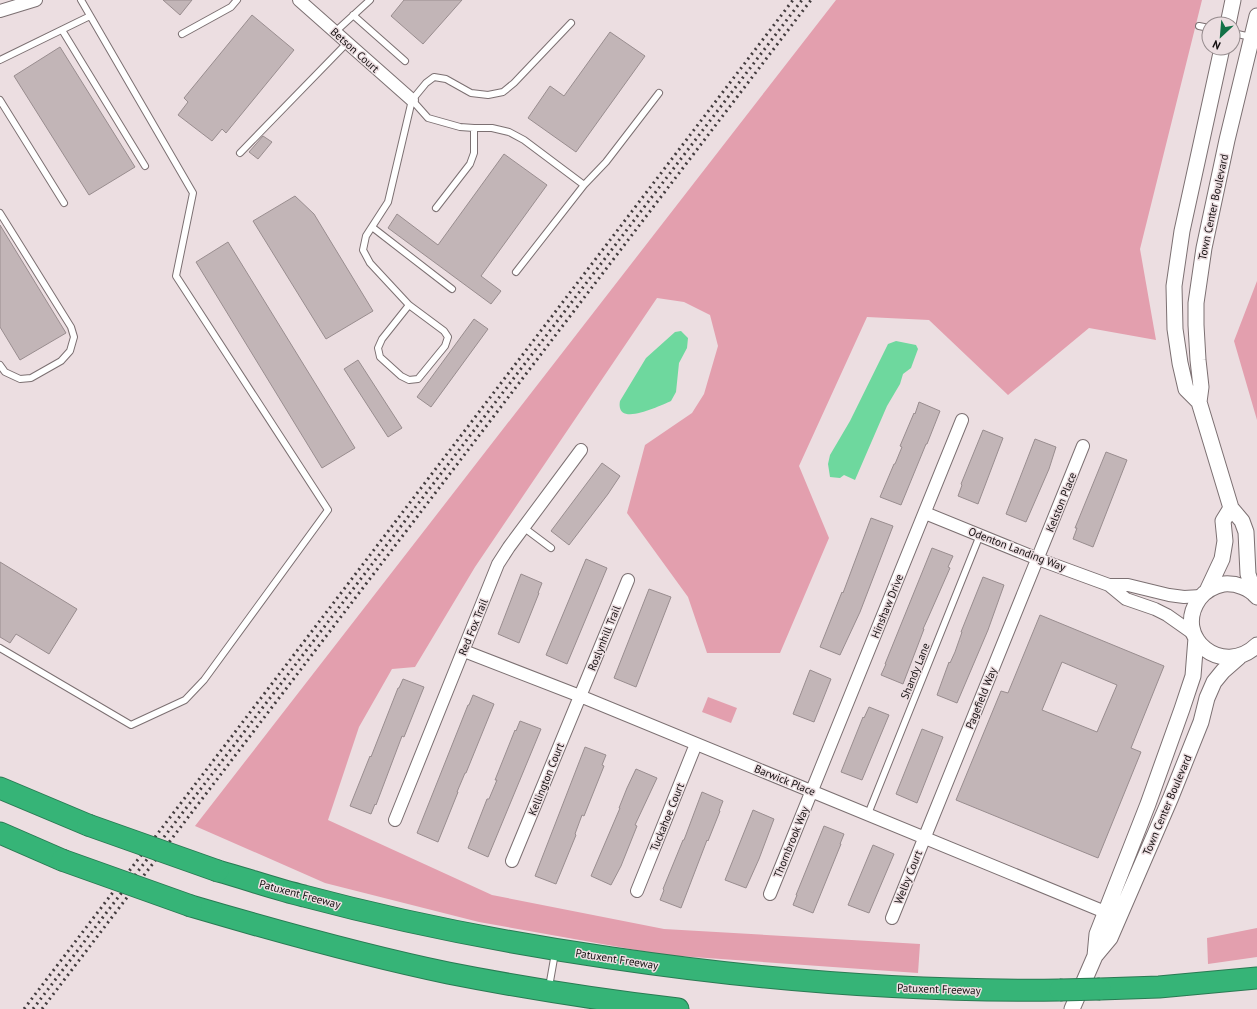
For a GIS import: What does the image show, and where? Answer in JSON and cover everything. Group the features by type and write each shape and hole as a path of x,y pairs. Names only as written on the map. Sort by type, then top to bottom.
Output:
{"highway":[{"path":"0,777 81,822"},
{"name":"Patuxent Freeway","path":"0,788 81,822 218,871 303,896 458,932 556,950 680,968 763,978 849,985 988,991 1160,987 1257,978"},
{"path":"5,836 62,860 191,906 289,934 448,973 549,991 678,1009"}],"street":[{"path":"0,11 36,0"},
{"name":"Betson Court","path":"299,0 412,100"},
{"path":"1230,16 1233,0"},
{"name":"Town Center Boulevard","path":"1256,596 1248,574 1246,532 1242,521 1231,508 1199,402 1201,387 1197,346 1196,303 1204,248 1227,140 1254,38 1257,16"},
{"name":"Town Center Boulevard","path":"1199,402 1186,389 1180,362 1175,329 1174,286 1182,231 1220,56"},
{"name":"Hinshaw Drive","path":"813,791 962,420"},
{"name":"Kelston Place","path":"1038,559 1083,446"},
{"name":"Red Fox Trail","path":"395,820 498,564 523,527 581,450"},
{"name":"Town Center Boulevard","path":"1072,1009 1094,956 1096,934 1148,804 1193,676 1195,636 1192,620 1193,611 1204,594 1222,559 1225,541 1223,521 1231,508"},
{"name":"Odenton Landing Way","path":"925,513 1038,559 1109,585 1126,599 1155,609 1167,615 1195,636"},
{"name":"Pagefield Way","path":"924,837 1038,559"},
{"name":"Roslynhill Trail","path":"580,696 628,580"},
{"name":"Town Center Boulevard","path":"1204,594 1216,586 1232,584 1247,589 1256,596"},
{"name":"Odenton Landing Way","path":"1109,585 1128,585 1184,597 1204,594"},
{"path":"1195,636 1208,652 1218,657 1239,657"},
{"name":"Town Center Boulevard","path":"1094,956 1110,938 1201,722 1207,698 1214,682 1223,671 1239,657 1257,645"},
{"name":"Barwick Place","path":"464,651 580,696 1105,912"},
{"name":"Kellington Court","path":"512,861 580,696"},
{"name":"Tuckahoe Court","path":"637,891 696,744"},
{"name":"Thornbrook Way","path":"770,894 813,791"},
{"name":"Welby Court","path":"892,918 924,837"}],"lane":[{"path":"0,648 131,725 185,700 204,680 328,510 176,276 193,193 81,0"},
{"path":"182,34 231,7 237,0"},
{"path":"335,32 370,0"},
{"path":"353,15 405,61"},
{"path":"0,60 90,16"},
{"path":"409,306 382,339 378,348 380,357 401,376 409,380 418,379 445,346 448,337 444,331 409,306 370,263 363,250 366,236 388,202 412,100 426,83 434,77 446,80 471,93 488,95 503,92 514,83 571,23"},
{"path":"62,30 145,166"},
{"path":"1241,35 1254,38"},
{"path":"240,153 347,43"},
{"path":"516,272 584,185 606,162 659,93"},
{"path":"0,100 64,203"},
{"path":"412,100 428,118 460,127 492,128 509,132 519,137 584,185"},
{"path":"436,208 470,164 474,152 474,128"},
{"path":"0,213 71,327 74,337 70,351 61,361 31,378 20,379 5,372 0,365"},
{"path":"372,227 452,289"},
{"path":"523,527 551,548"},
{"name":"Shandy Lane","path":"868,814 980,535"},
{"path":"549,991 556,950"}],"shaded area":[{"path":"836,0 1202,0 1140,249 1156,340 1089,328 1008,395 929,320 867,317 799,466 829,538 780,653 707,653 688,597 627,513 645,445 692,413 704,394 718,346 710,315 684,302 657,298 475,567 415,667 392,669 359,727 328,820 492,895 664,929 920,944 918,973 664,955 479,922 325,883 195,826"},
{"path":"1257,281 1257,420 1234,341"},
{"path":"681,331 688,338 687,348 679,363 676,392 671,401 639,413 624,413 620,409 620,401 646,358 675,332"},
{"path":"896,341 916,345 918,349 911,368 903,374 900,384 887,406 855,480 844,475 840,478 830,477 828,464 830,455 850,421 888,344"},
{"path":"708,697 737,708 731,723 702,712"},
{"path":"1257,928 1257,957 1208,964 1207,938"}],"building":[{"path":"163,0 192,0 180,15"},
{"path":"404,0 462,0 423,44 391,16"},
{"path":"252,15 294,50 226,133 222,129 212,141 178,115 188,102 184,98"},
{"path":"610,32 645,56 576,152 528,118 550,86 564,96"},
{"path":"60,47 135,167 89,195 14,76"},
{"path":"263,136 272,142 258,159 249,152"},
{"path":"504,154 547,185 481,276 501,291 491,304 388,228 397,214 438,245"},
{"path":"295,196 314,214 373,311 326,339 253,221"},
{"path":"0,225 66,333 20,360 0,327"},
{"path":"228,242 355,448 322,468 196,262"},
{"path":"474,319 488,329 431,407 417,397"},
{"path":"358,360 402,428 388,437 344,369"},
{"path":"919,402 940,411 901,505 880,497 902,447 900,446"},
{"path":"983,430 1003,438 978,504 958,496 962,485 961,484"},
{"path":"1035,439 1056,447 1049,469 1026,522 1006,514"},
{"path":"1106,452 1127,460 1093,547 1073,539 1077,528 1075,528"},
{"path":"602,463 620,476 569,545 551,531"},
{"path":"871,518 893,526 860,612 840,655 820,647 842,592 843,593"},
{"path":"932,548 953,556 948,567 950,568 923,629 903,684 881,675"},
{"path":"586,559 607,568 567,664 546,655"},
{"path":"0,562 77,609 49,654 16,634 10,643 0,637"},
{"path":"521,574 542,583 519,643 498,634"},
{"path":"983,577 1004,585 988,630 957,703 937,695"},
{"path":"649,589 671,597 636,687 614,678"},
{"path":"1040,615 1164,666 1131,748 1141,752 1098,858 956,800 1001,691 1008,693","holes":["1062,662 1117,685 1097,732 1042,710"]},
{"path":"810,670 831,679 814,722 793,714"},
{"path":"403,679 424,687 404,737 402,736 376,805 375,804 371,814 350,806"},
{"path":"473,695 494,704 438,842 417,833"},
{"path":"869,707 889,715 862,780 841,772 863,717 864,718"},
{"path":"520,721 541,729 488,857 468,848 487,799 489,799 497,780 495,780 515,730 516,731"},
{"path":"922,729 943,737 917,803 896,794"},
{"path":"585,747 606,755 602,765 604,766 584,816 582,815 575,834 576,835 556,884 535,876"},
{"path":"636,769 657,778 635,825 637,826 621,866 611,885 591,876"},
{"path":"702,792 723,801 681,908 660,900"},
{"path":"753,810 774,819 746,888 725,880"},
{"path":"824,826 844,834 813,913 793,905"},
{"path":"873,845 894,854 869,913 848,905"}],"railway":[{"path":"24,1009 793,0"},
{"path":"33,1009 802,0"},
{"path":"42,1009 811,0"}]}
